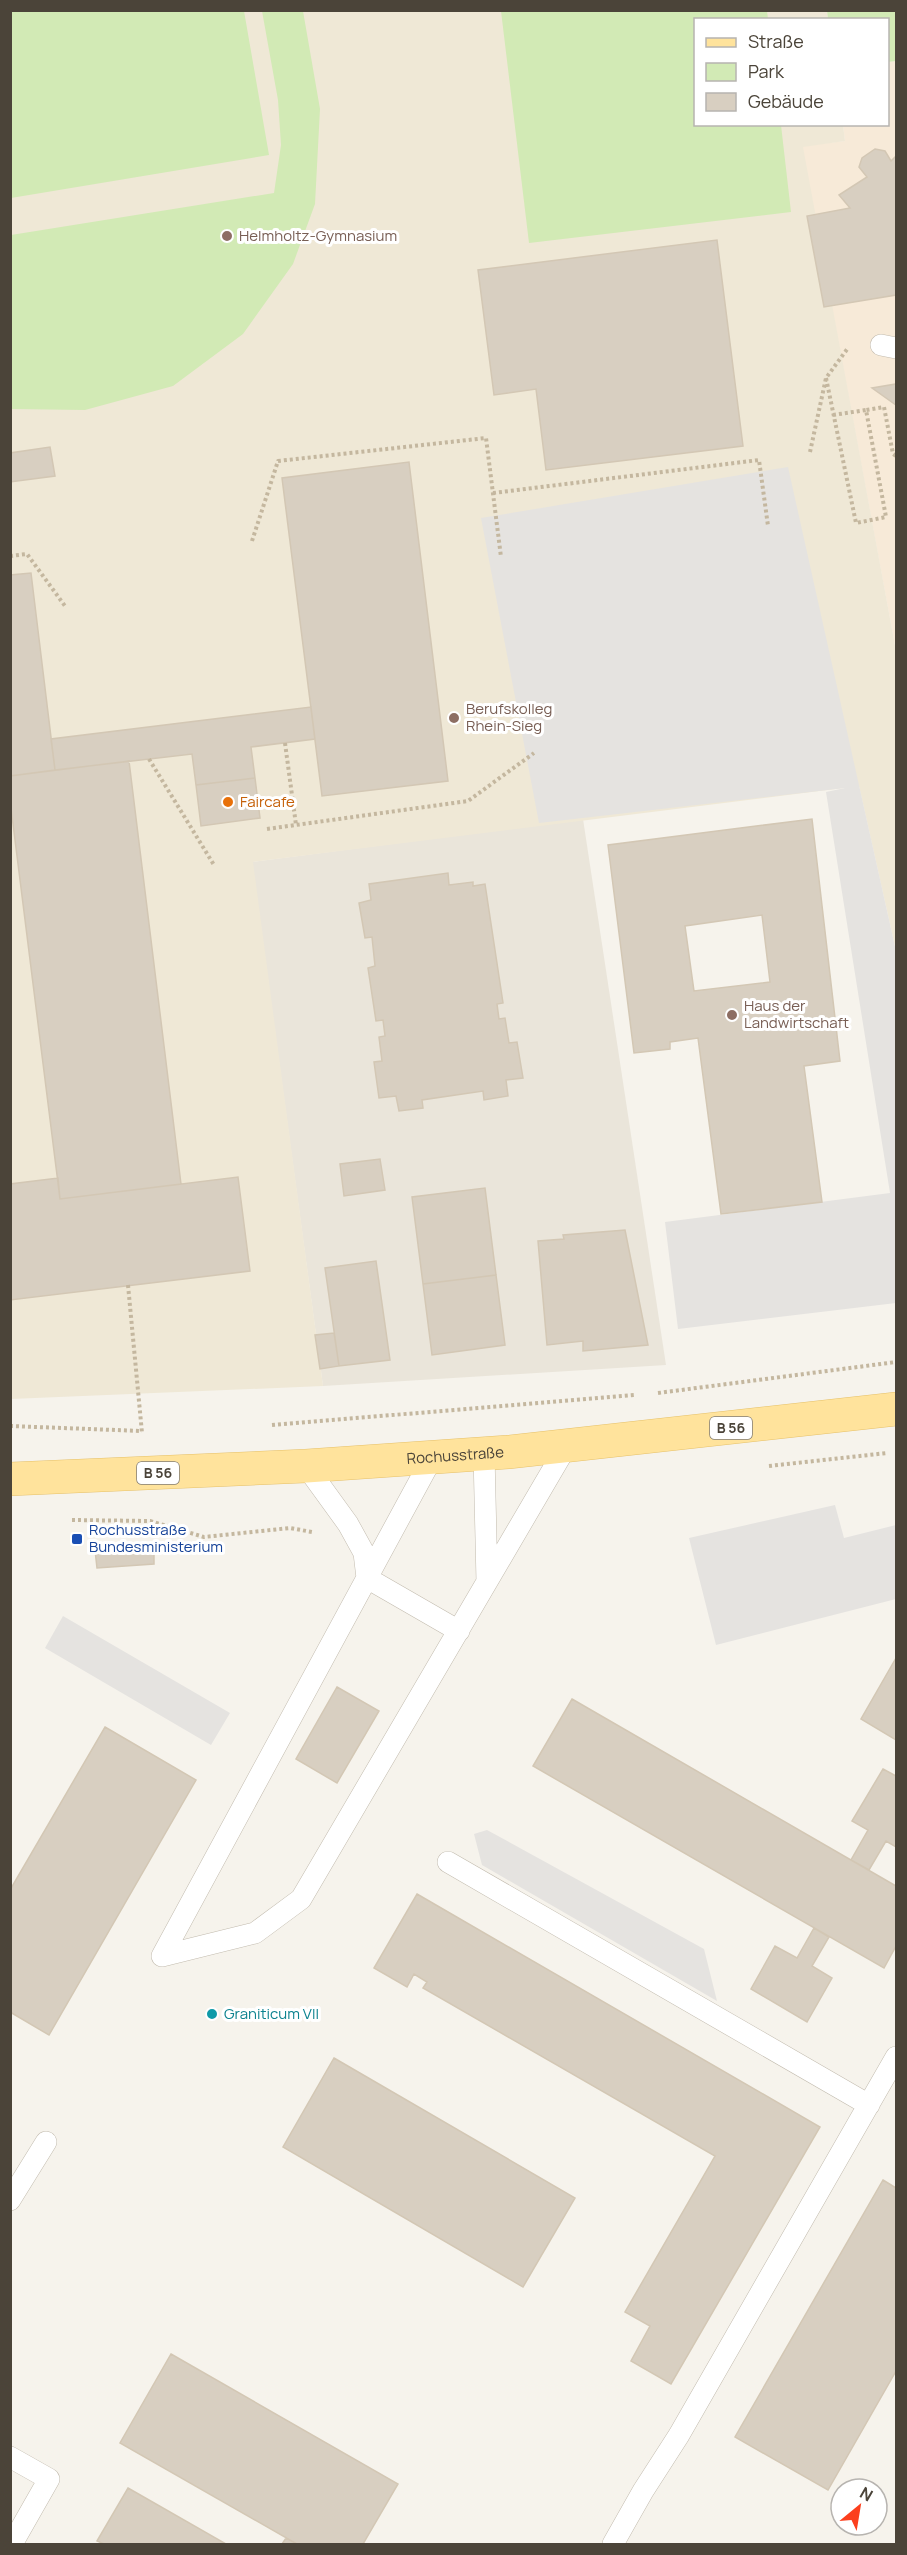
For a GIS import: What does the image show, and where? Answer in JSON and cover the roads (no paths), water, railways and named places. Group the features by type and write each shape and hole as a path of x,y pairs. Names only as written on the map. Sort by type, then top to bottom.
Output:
{"main road":[{"name":"Rochusstraße","path":"10,1479 306,1466 484,1454 567,1447 897,1409"}],"lane":[{"path":"432,1458 162,1956 255,1933 301,1899 567,1447"},
{"path":"484,1454 487,1583"},
{"path":"306,1466 348,1524 364,1553 367,1578"},
{"path":"367,1578 459,1630"},
{"path":"448,1862 869,2105"},
{"path":"613,2544 679,2435 897,2057"},
{"path":"10,2200 46,2142"},
{"path":"10,2457 49,2480 12,2544"}],"place":[{"name":"Helmholtz-Gymnasium","path":"227,236"},
{"name":"Berufskolleg Rhein-Sieg","path":"454,718"},
{"name":"Faircafe","path":"228,802"},
{"name":"Haus der Landwirtschaft","path":"732,1015"},
{"name":"Rochusstraße Bundesministerium","path":"77,1539"},
{"name":"Graniticum VII","path":"212,2014"}]}
